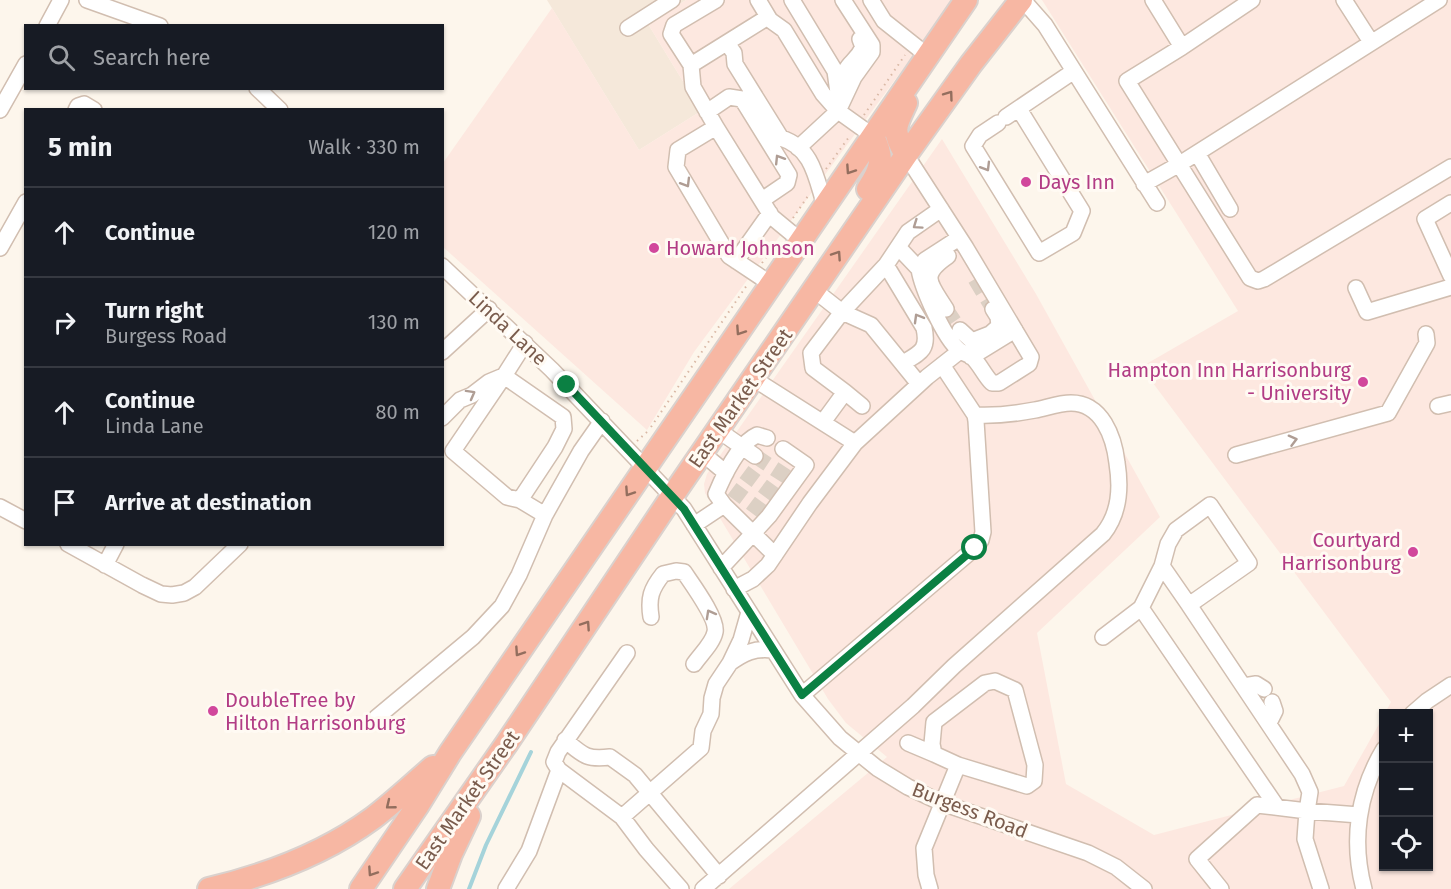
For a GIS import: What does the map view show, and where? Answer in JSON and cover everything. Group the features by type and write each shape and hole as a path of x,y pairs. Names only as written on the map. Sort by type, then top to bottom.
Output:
{"highway":[{"name":"East Market Street","path":"361,889 450,753 646,467 761,276 819,198 873,136 917,54 966,0"},
{"name":"East Market Street","path":"405,889 507,743 673,495 906,155 971,64 1022,0"},
{"path":"906,155 895,135 896,124 917,54"},
{"path":"855,229 856,207 871,185 882,162 873,136"},
{"path":"438,889 466,822 507,743"},
{"path":"209,889 269,872 298,861 333,843 373,818 450,753"}],"street":[{"path":"48,24 61,0"},
{"path":"87,0 154,24"},
{"path":"628,28 672,0"},
{"path":"716,0 674,25 671,34 691,65 693,87 716,127 766,206 791,233"},
{"path":"758,0 768,17 784,30 823,94 873,136"},
{"path":"792,0 835,71"},
{"path":"802,0 836,60 835,71 840,106"},
{"path":"835,0 863,47 846,66 840,106"},
{"path":"795,144 840,106 854,77 872,52 872,45 843,0"},
{"path":"871,0 884,21 917,54"},
{"path":"1022,0 1046,24 1157,203"},
{"path":"1154,0 1182,47"},
{"path":"1252,0 1127,81 1250,278 1258,281 1264,279 1304,257 1451,167"},
{"path":"1344,0 1371,42"},
{"path":"1144,184 1178,165 1433,2"},
{"path":"691,65 730,48 768,17"},
{"path":"730,48 735,64 781,138 795,144 812,162 819,198"},
{"path":"0,110 24,68"},
{"path":"1008,117 1033,132 1082,212 1074,233 1039,253 973,146 980,135 1074,71"},
{"path":"259,90 278,108"},
{"path":"707,112 729,96 742,99 789,175 787,183 766,206 736,261"},
{"path":"77,108 84,104 91,108"},
{"path":"716,127 678,150 676,167 729,256 761,276"},
{"path":"1197,153 1230,209"},
{"path":"898,247 919,269 921,284 951,341 992,383 999,383 1029,364 1031,357 906,155"},
{"path":"1448,263 1425,219 1451,203"},
{"path":"0,248 24,206"},
{"path":"862,406 813,368 811,353 842,312 886,265 908,232 941,209"},
{"path":"919,269 925,260 957,239"},
{"path":"946,309 932,287 929,276 933,266 954,252 957,239"},
{"path":"974,262 971,273 975,279"},
{"path":"886,265 924,328 927,339 922,351 903,363"},
{"name":"Linda Lane","path":"444,269 525,343 673,495"},
{"path":"1356,288 1367,312 1451,286"},
{"path":"814,290 842,312 871,325 919,384"},
{"path":"444,350 489,309"},
{"path":"960,330 966,338 972,341 990,334 999,326 998,317 993,309"},
{"path":"734,589 757,576 775,555 855,443 919,384 942,365 1015,330"},
{"path":"1236,455 1388,413 1426,343 1426,334"},
{"path":"525,343 504,376 448,446 507,497 520,500 545,515"},
{"path":"802,695 979,544 983,532 975,415 942,365"},
{"path":"504,376 563,417 564,429 555,447 520,500"},
{"path":"444,416 460,400 472,395 489,382 504,376"},
{"path":"754,379 855,443"},
{"path":"548,406 567,385"},
{"path":"823,422 844,392"},
{"path":"703,889 913,706 954,666 1103,534 1115,512 1119,487 1111,435 1100,415 1085,406 1069,402 1012,414 975,415"},
{"path":"376,718 474,637 495,614 512,590 545,515 575,461 602,421"},
{"path":"718,430 749,452"},
{"path":"767,438 757,435 749,452 716,494 724,505 775,555"},
{"path":"555,447 575,461"},
{"path":"721,568 754,534 766,514 806,465 783,449"},
{"path":"702,453 731,475"},
{"path":"538,474 560,488"},
{"path":"785,489 810,503"},
{"name":"Burgess Road","path":"673,495 802,695 822,719 858,753 897,780 942,803 1088,853 1116,867 1144,889"},
{"path":"694,525 724,505"},
{"path":"1103,637 1141,608 1162,566 1168,544 1176,530 1210,505 1249,563 1189,604"},
{"path":"0,507 24,520"},
{"path":"72,546 156,592 167,595 178,595 195,587 238,546"},
{"path":"105,565 115,546"},
{"path":"1162,566 1302,774 1310,792 1305,839 1321,889"},
{"path":"651,617 648,603 657,581 663,574 676,570 684,572 714,620 716,630 713,638 693,664"},
{"path":"1141,608 1277,807"},
{"path":"622,817 701,748 704,731 711,714 716,684 741,640 749,612"},
{"path":"730,663 753,650 772,650"},
{"path":"627,652 565,740 554,762 559,770 622,817 681,889"},
{"path":"908,742 934,754 958,765 1027,786 1034,781 1035,765 1015,690 995,681 985,683 934,722 932,744 934,754"},
{"path":"1244,687 1256,684 1268,696 1275,711 1269,723"},
{"path":"1417,709 1451,685"},
{"path":"565,740 584,756 594,759 610,758 635,775 719,876"},
{"path":"1364,889 1358,855 1359,815 1369,779 1379,758"},
{"path":"930,889 926,875 924,848 958,765"},
{"path":"506,889 529,851 559,770"},
{"path":"1221,889 1197,859 1257,805 1359,815"}],"path":[{"path":"867,111 917,54"},
{"path":"822,176 848,138"},
{"path":"652,428 651,425 819,198"}],"shaded area":[{"path":"547,0 686,0 648,24 701,111 639,150"},
{"path":"686,0 954,0 694,352 647,430 444,248 444,162 552,8 639,150 701,111 648,24"},
{"path":"1042,0 1451,0 1451,889 729,889 887,757 846,723 828,699 705,493 704,484 707,474 942,139 1036,294 1160,517 1037,633 1066,784 1154,835 1344,786 1379,724 1379,871 1433,871 1433,709 1387,709 1391,702 1141,367 1238,311"}],"waterway":[{"path":"469,889 486,845 531,752"}],"tunnel":[{"path":"975,279 993,309"},
{"path":"946,309 960,330"},
{"path":"755,456 787,477"},
{"path":"744,472 775,495"},
{"path":"732,489 763,512"}],"place":[{"name":"Days Inn","path":"1026,182"},
{"name":"Howard Johnson","path":"654,248"},
{"name":"Hampton Inn Harrisonburg - University","path":"1363,382"},
{"name":"Courtyard Harrisonburg","path":"1413,552"},
{"name":"DoubleTree by Hilton Harrisonburg","path":"213,711"}],"route":[{"path":"567,385 684,509 802,695 975,548"}]}
